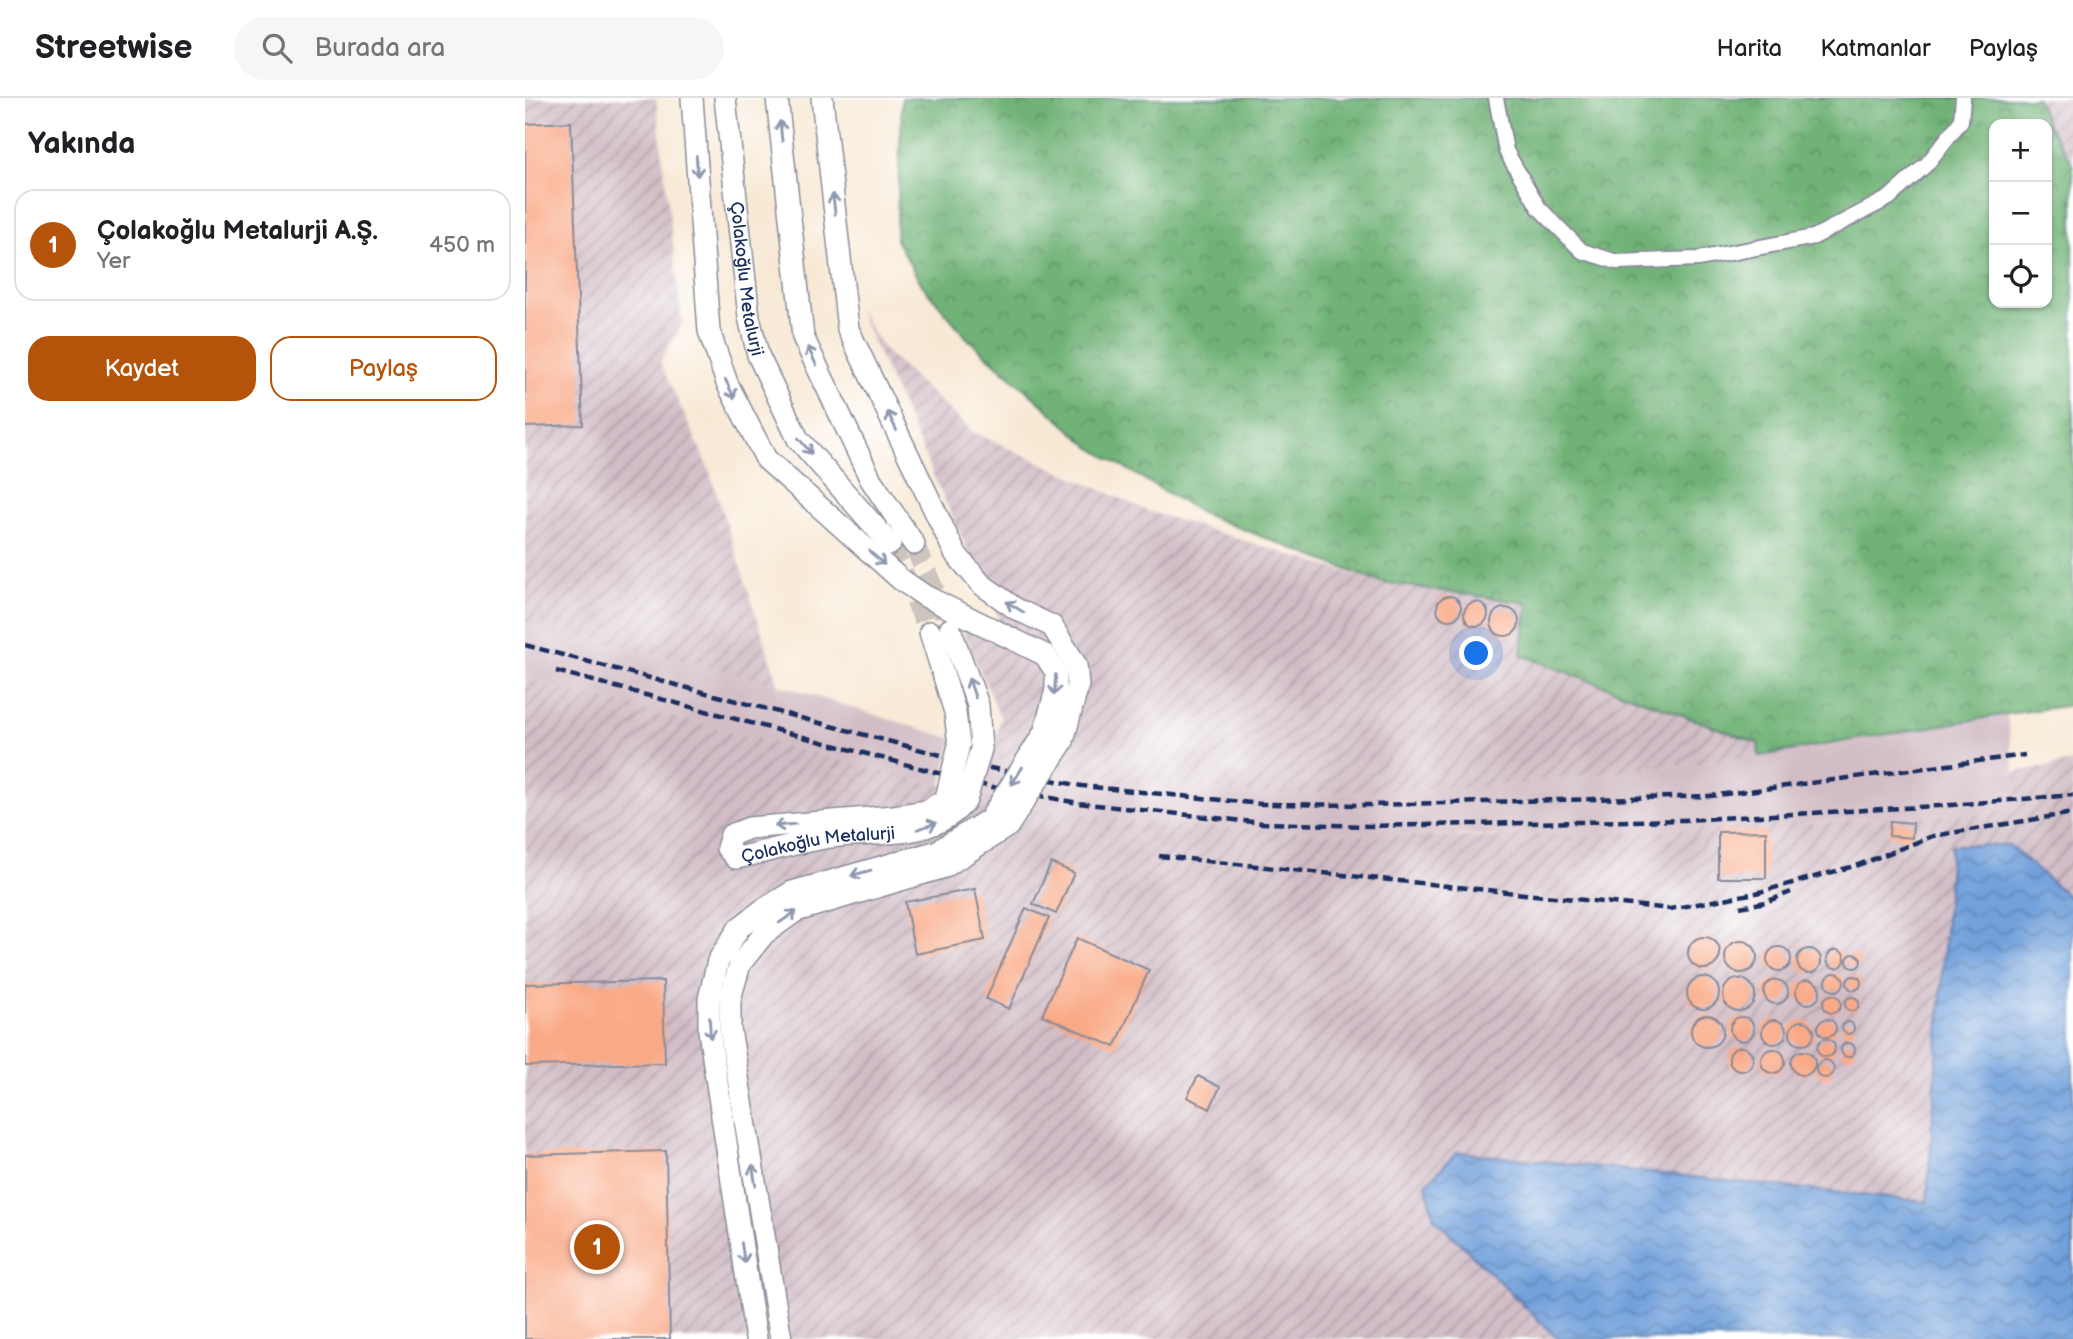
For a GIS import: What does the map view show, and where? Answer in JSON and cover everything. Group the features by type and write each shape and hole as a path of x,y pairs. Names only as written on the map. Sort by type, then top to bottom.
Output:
{"main road":[{"path":"692,98 709,331 727,383 766,459 900,579 925,596 1045,655 1056,673 1053,737 990,819 938,851 792,892 739,928 718,961 709,999 709,1031 756,1339"},
{"name":"Çolakoğlu Metalurji","path":"725,98 749,317 758,355 798,439 890,544"},
{"path":"777,98 803,337 871,480 914,544"},
{"path":"781,1339 730,1029 730,999 740,964 764,934 796,911 945,867 1008,826 1078,685 1076,665 1052,626 1016,609 981,584 955,553 848,328 822,98"},
{"path":"940,631 978,705 981,749 956,799 959,745 940,631"},
{"name":"Çolakoğlu Metalurji","path":"956,799 957,812 927,828 829,837 736,858 727,848 731,835 749,828 893,816 928,811 956,799"}],"street":[{"path":"1496,98 1506,151 1539,208 1581,251 1617,261 1698,259 1814,237 1889,198 1927,164 1961,121 1963,98"}],"shaded area":[{"path":"525,98 656,98 682,324 660,362 707,464 779,685 525,622"},
{"path":"2037,98 2073,98 2073,164 2052,131 2052,119 2045,119"},
{"path":"857,307 884,350 973,432 1148,511 1379,582 1529,603 1758,743 1759,756 1490,787 1260,795 1088,778 990,758 1001,719 959,623 999,619"},
{"path":"525,622 779,685 953,739 941,785 525,679"},
{"path":"525,679 941,785 1058,812 1171,824 1370,835 1480,837 1824,822 2019,810 2014,772 2073,762 2073,897 1951,845 1927,1203 1457,1152 1434,1218 1558,1339 525,1339"},
{"path":"2007,714 2019,810 1584,836 1370,835 1171,824 1058,812 979,793 990,758 1088,778 1260,795 1490,787 1759,756"}],"green space":[{"path":"902,98 2037,98 2045,119 1989,119 1989,308 2052,308 2052,131 2073,164 2073,705 1759,756 1758,743 1521,655 1528,603 1379,582 1201,513 1090,447 968,339 922,285 896,240"}],"water":[{"path":"1951,845 2009,845 2069,897 2073,897 2073,1339 1558,1339 1434,1218 1426,1184 1457,1152 1927,1202"}],"building":[{"path":"571,122 583,425 525,427 525,124"},
{"path":"1449,596 1460,603 1461,608 1454,619 1449,620 1438,613 1437,608 1444,597"},
{"path":"1476,602 1487,609 1488,614 1481,625 1476,626 1465,619 1464,614 1471,603"},
{"path":"1505,608 1515,612 1519,622 1515,632 1505,636 1495,632 1491,622 1495,612"},
{"path":"1890,821 1913,823 1912,838 1889,836"},
{"path":"1766,831 1766,878 1718,878 1718,832"},
{"path":"1051,863 1074,873 1056,914 1033,904"},
{"path":"975,889 985,940 915,954 905,902"},
{"path":"1026,908 1049,918 1009,1009 986,999"},
{"path":"1704,937 1715,942 1720,953 1715,964 1704,969 1693,964 1688,953 1693,942"},
{"path":"1077,938 1149,970 1115,1047 1042,1015"},
{"path":"1741,941 1752,946 1757,957 1752,968 1741,973 1730,968 1725,957 1730,946"},
{"path":"1774,947 1784,947 1791,954 1791,964 1784,971 1774,971 1767,964 1767,954"},
{"path":"1804,949 1814,949 1821,956 1821,966 1814,973 1804,973 1797,966 1797,956"},
{"path":"1836,950 1842,953 1845,959 1842,965 1836,968 1830,965 1827,959 1830,953"},
{"path":"1854,954 1859,956 1859,966 1854,968 1849,966 1847,961 1849,956"},
{"path":"1835,973 1841,976 1844,982 1841,988 1835,991 1829,988 1826,982 1829,976"},
{"path":"1854,976 1859,978 1859,988 1854,990 1849,988 1847,983 1849,978"},
{"path":"1703,977 1714,982 1719,993 1714,1004 1703,1009 1692,1004 1687,993 1692,982"},
{"path":"1739,979 1750,984 1755,995 1750,1006 1739,1011 1728,1006 1723,995 1728,984"},
{"path":"1771,980 1781,980 1788,987 1788,997 1781,1004 1771,1004 1764,997 1764,987"},
{"path":"1803,980 1813,980 1820,987 1820,997 1813,1004 1803,1004 1796,997 1796,987"},
{"path":"663,981 665,1063 525,1066 525,984"},
{"path":"1832,995 1838,998 1841,1004 1838,1010 1832,1013 1826,1010 1823,1004 1826,998"},
{"path":"1852,997 1857,999 1857,1009 1852,1011 1847,1009 1845,1004 1847,999"},
{"path":"1707,1015 1718,1020 1723,1031 1718,1042 1707,1047 1696,1042 1691,1031 1696,1020"},
{"path":"1737,1017 1747,1017 1754,1024 1754,1034 1747,1041 1737,1041 1730,1034 1730,1024"},
{"path":"1827,1019 1833,1022 1836,1028 1833,1034 1827,1037 1821,1034 1818,1028 1821,1022"},
{"path":"1774,1020 1783,1023 1786,1032 1783,1041 1774,1044 1765,1041 1762,1032 1765,1023"},
{"path":"1797,1021 1807,1021 1814,1028 1814,1038 1807,1045 1797,1045 1790,1038 1790,1028"},
{"path":"1843,1023 1853,1023 1853,1033 1843,1033"},
{"path":"1826,1039 1832,1042 1835,1048 1832,1054 1826,1057 1820,1054 1817,1048 1820,1042"},
{"path":"1848,1043 1853,1045 1853,1055 1848,1057 1843,1055 1841,1050 1843,1045"},
{"path":"1736,1047 1746,1047 1753,1054 1753,1064 1746,1071 1736,1071 1729,1064 1729,1054"},
{"path":"1768,1049 1778,1049 1785,1056 1785,1066 1778,1073 1768,1073 1761,1066 1761,1056"},
{"path":"1798,1051 1808,1051 1815,1058 1815,1068 1808,1075 1798,1075 1791,1068 1791,1058"},
{"path":"1825,1060 1831,1063 1834,1069 1831,1075 1825,1078 1819,1075 1816,1069 1819,1063"},
{"path":"1198,1076 1220,1087 1210,1109 1187,1097"},
{"path":"666,1151 670,1339 525,1339 525,1155"}],"tunnel":[{"path":"890,544 930,632"},
{"path":"914,544 944,614"}],"railway":[{"path":"525,645 990,768 1082,786 1261,804 1369,805 1710,796 2025,755"},
{"path":"556,671 987,786 1078,803 1262,823 1368,826 1684,820 1938,806 2073,795"},
{"path":"1159,856 1670,909 1756,893 1858,865 1933,836 2073,813"},
{"path":"1740,907 1766,902 1791,892"}],"place":[{"name":"Çolakoğlu Metalurji A.Ş.","path":"597,1247"}]}
